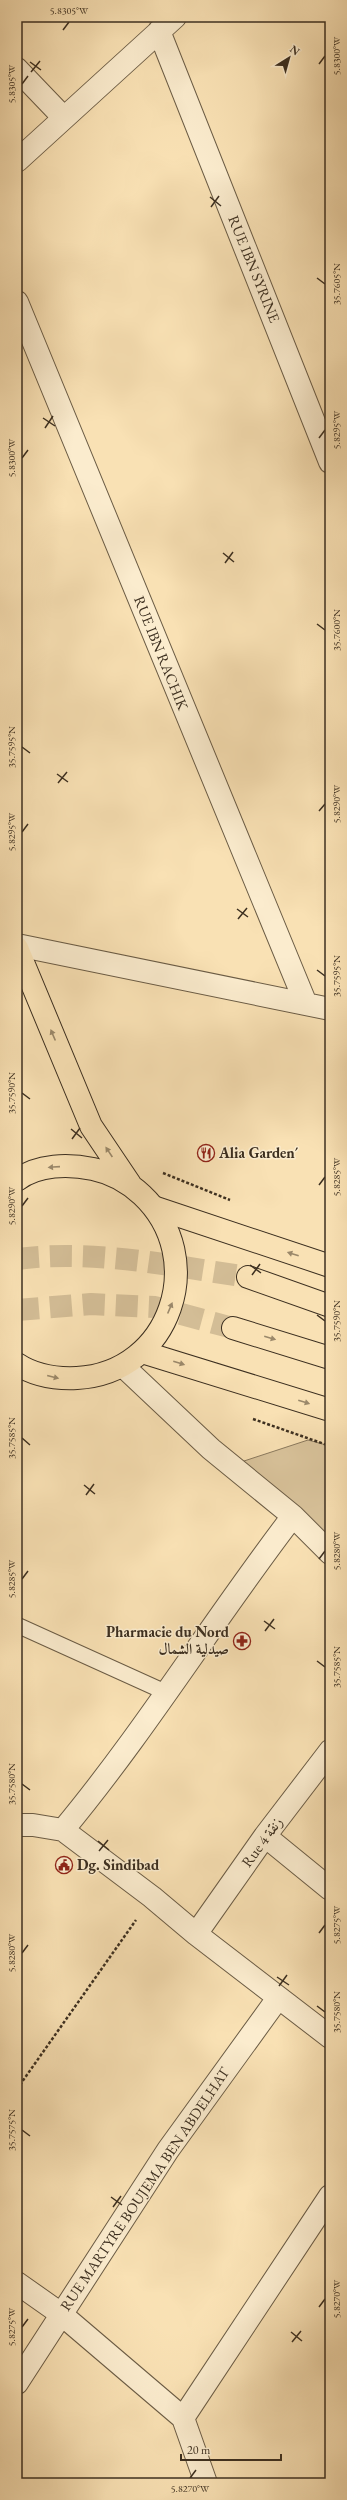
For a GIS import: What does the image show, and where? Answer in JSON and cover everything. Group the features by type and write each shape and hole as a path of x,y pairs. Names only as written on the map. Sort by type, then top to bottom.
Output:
{"main road":[{"path":"17,948 91,1126 131,1185 156,1208 171,1236 177,1267 174,1299 162,1328 142,1352 123,1366 92,1377 59,1379 26,1370 17,1364"},
{"path":"17,1180 47,1167 76,1166 105,1171 131,1185"},
{"path":"156,1208 330,1266"},
{"path":"248,1277 330,1306"},
{"path":"233,1328 330,1358"},
{"path":"142,1352 330,1410"}],"street":[{"path":"17,160 167,24"},
{"name":"RUE IBN SYRINE","path":"167,24 330,462"},
{"path":"17,69 64,118"},
{"name":"RUE IBN RACHIK","path":"17,302 306,1004"},
{"path":"17,945 330,1009"},
{"path":"123,1366 211,1449 293,1516 330,1553"},
{"path":"63,1830 102,1782 243,1581 293,1516"},
{"name":"Rue 4 زنقة","path":"196,1934 265,1836 330,1751"},
{"path":"17,1825 33,1824 63,1830 152,1897 196,1934 330,2037"},
{"path":"265,1836 330,1889"},
{"name":"RUE MARTYRE BOUJEMA BEN ABDELHAT","path":"17,2382 168,2150 278,1998"},
{"path":"183,2418 330,2196"},
{"path":"17,2283 61,2314 183,2418 206,2483"}],"lane":[{"path":"17,1625 165,1692"}],"path":[{"path":"159,1171 231,1200"},
{"path":"17,2089 152,1897"}],"shaded area":[{"path":"308,1440 330,1446 330,1557 244,1461"}],"tunnel":[{"path":"17,1259 46,1256 104,1257 248,1277"},
{"path":"17,1310 91,1304 155,1307 233,1328"}],"place":[{"name":"Alia Garden´","path":"206,1153"},
{"name":"Pharmacie du Nord صيدلية الشمال","path":"242,1641"},
{"name":"Dg. Sindibad","path":"64,1865"}]}
